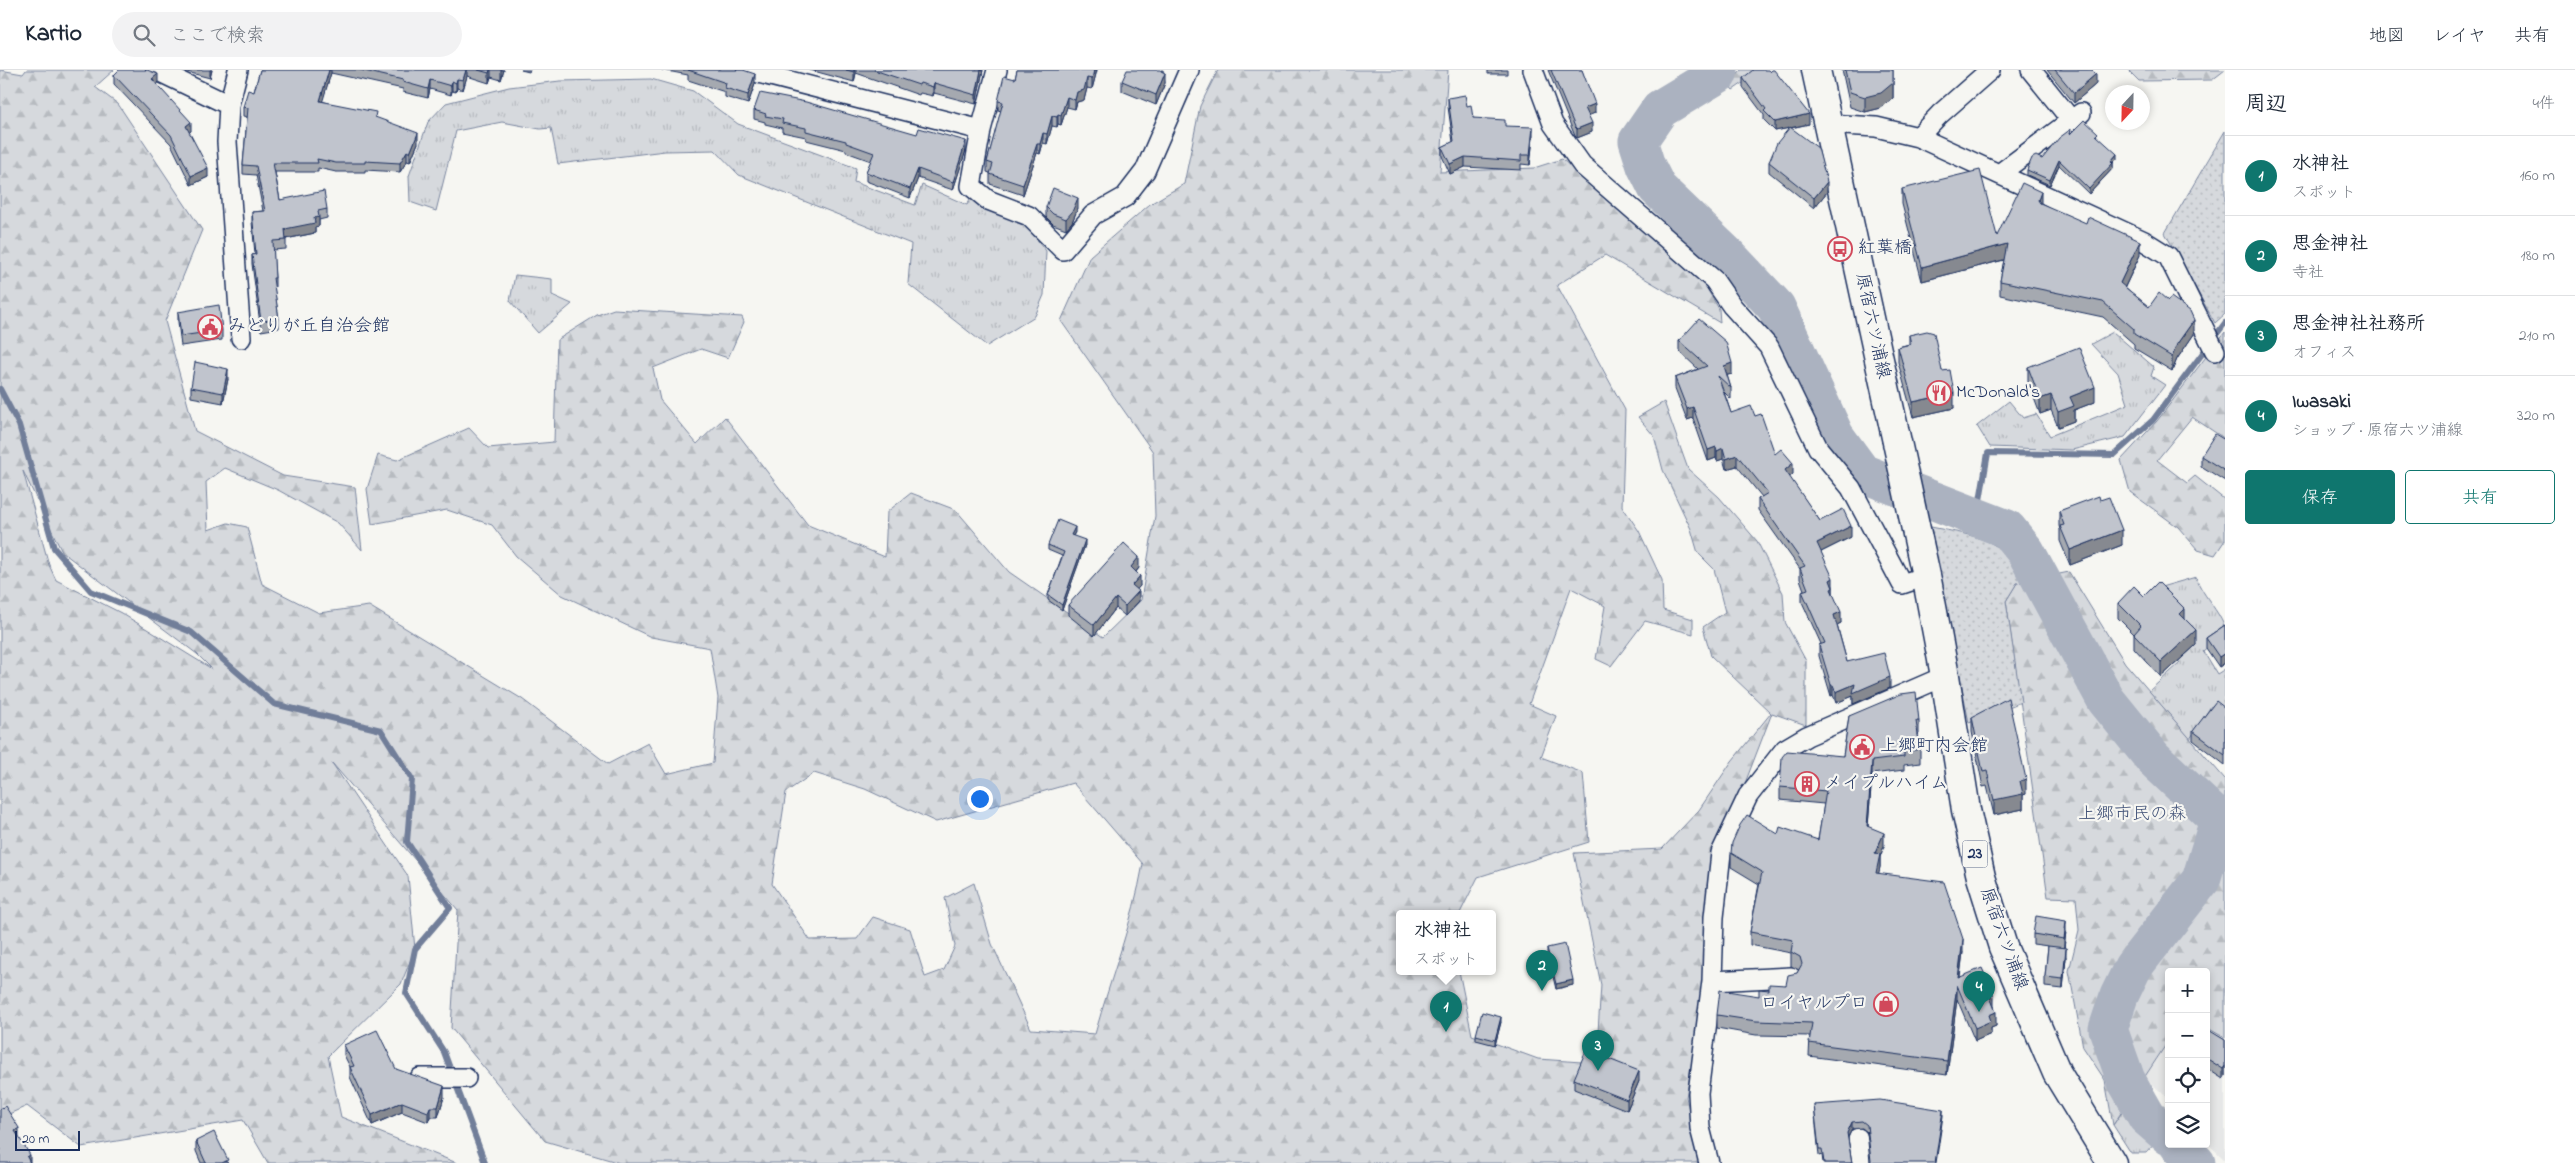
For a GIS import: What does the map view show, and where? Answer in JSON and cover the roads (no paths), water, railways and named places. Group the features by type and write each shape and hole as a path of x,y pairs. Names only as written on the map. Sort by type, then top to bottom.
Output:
{"main road":[{"name":"原宿六ツ浦線","path":"1816,70 1926,576 1945,676 1966,810 1980,877 2003,947 2057,1073 2112,1163"}],"street":[{"path":"156,70 229,105"},
{"path":"238,70 229,105 227,142 241,338"},
{"path":"747,70 982,130"},
{"path":"997,70 982,130 971,186 988,200 1029,216 1063,250 1094,215 1125,197 1145,171 1189,70"},
{"path":"1533,70 1554,124 1582,165 1714,280 1732,306 1769,347 1818,448 1851,488 1902,584 1926,576"},
{"path":"1918,136 1990,70"},
{"path":"1999,174 2076,117 2032,70"},
{"path":"1828,124 1876,128 1918,136 2144,241 2168,256 2214,351"},
{"path":"1709,1163 1700,1128 1698,1093 1712,981 1714,917 1721,852 1748,796 1786,748 1807,736 1945,676"},
{"path":"1712,981 1791,977"},
{"path":"429,1078 465,1078"},
{"path":"1858,1138 1861,1163"}],"waterway":[{"path":"1719,70 1718,74 1660,109 1638,141 1646,166 1657,188 1728,256 1776,307 1835,436 1862,473 2007,529 2026,552 2106,700 2153,758 2219,820 2201,880 2133,967 2119,996 2108,1029 2126,1080 2147,1117 2165,1133"},
{"path":"1977,518 1988,453 2114,455 2153,420 2225,323"},
{"path":"0,389 19,425 54,548 91,591 191,632 274,704 381,730 412,779 407,842 450,908 415,949 406,993 444,1052 485,1163"},
{"path":"2182,1148 2196,1163"}],"place":[{"name":"紅葉橋","path":"1840,249"},
{"name":"みどりが丘自治会館","path":"210,327"},
{"name":"McDonald's","path":"1939,393"},
{"name":"上郷町内会館","path":"1862,747"},
{"name":"メイプルハイム","path":"1807,784"},
{"name":"思金神社","path":"1542,991"},
{"name":"ロイヤルプロ","path":"1886,1004"},
{"name":"Iwasaki","path":"1979,1012"},
{"name":"水神社","path":"1446,1032"},
{"name":"思金神社社務所","path":"1598,1071"}],"park label":[{"name":"上郷市民の森","path":"2132,815"}]}
